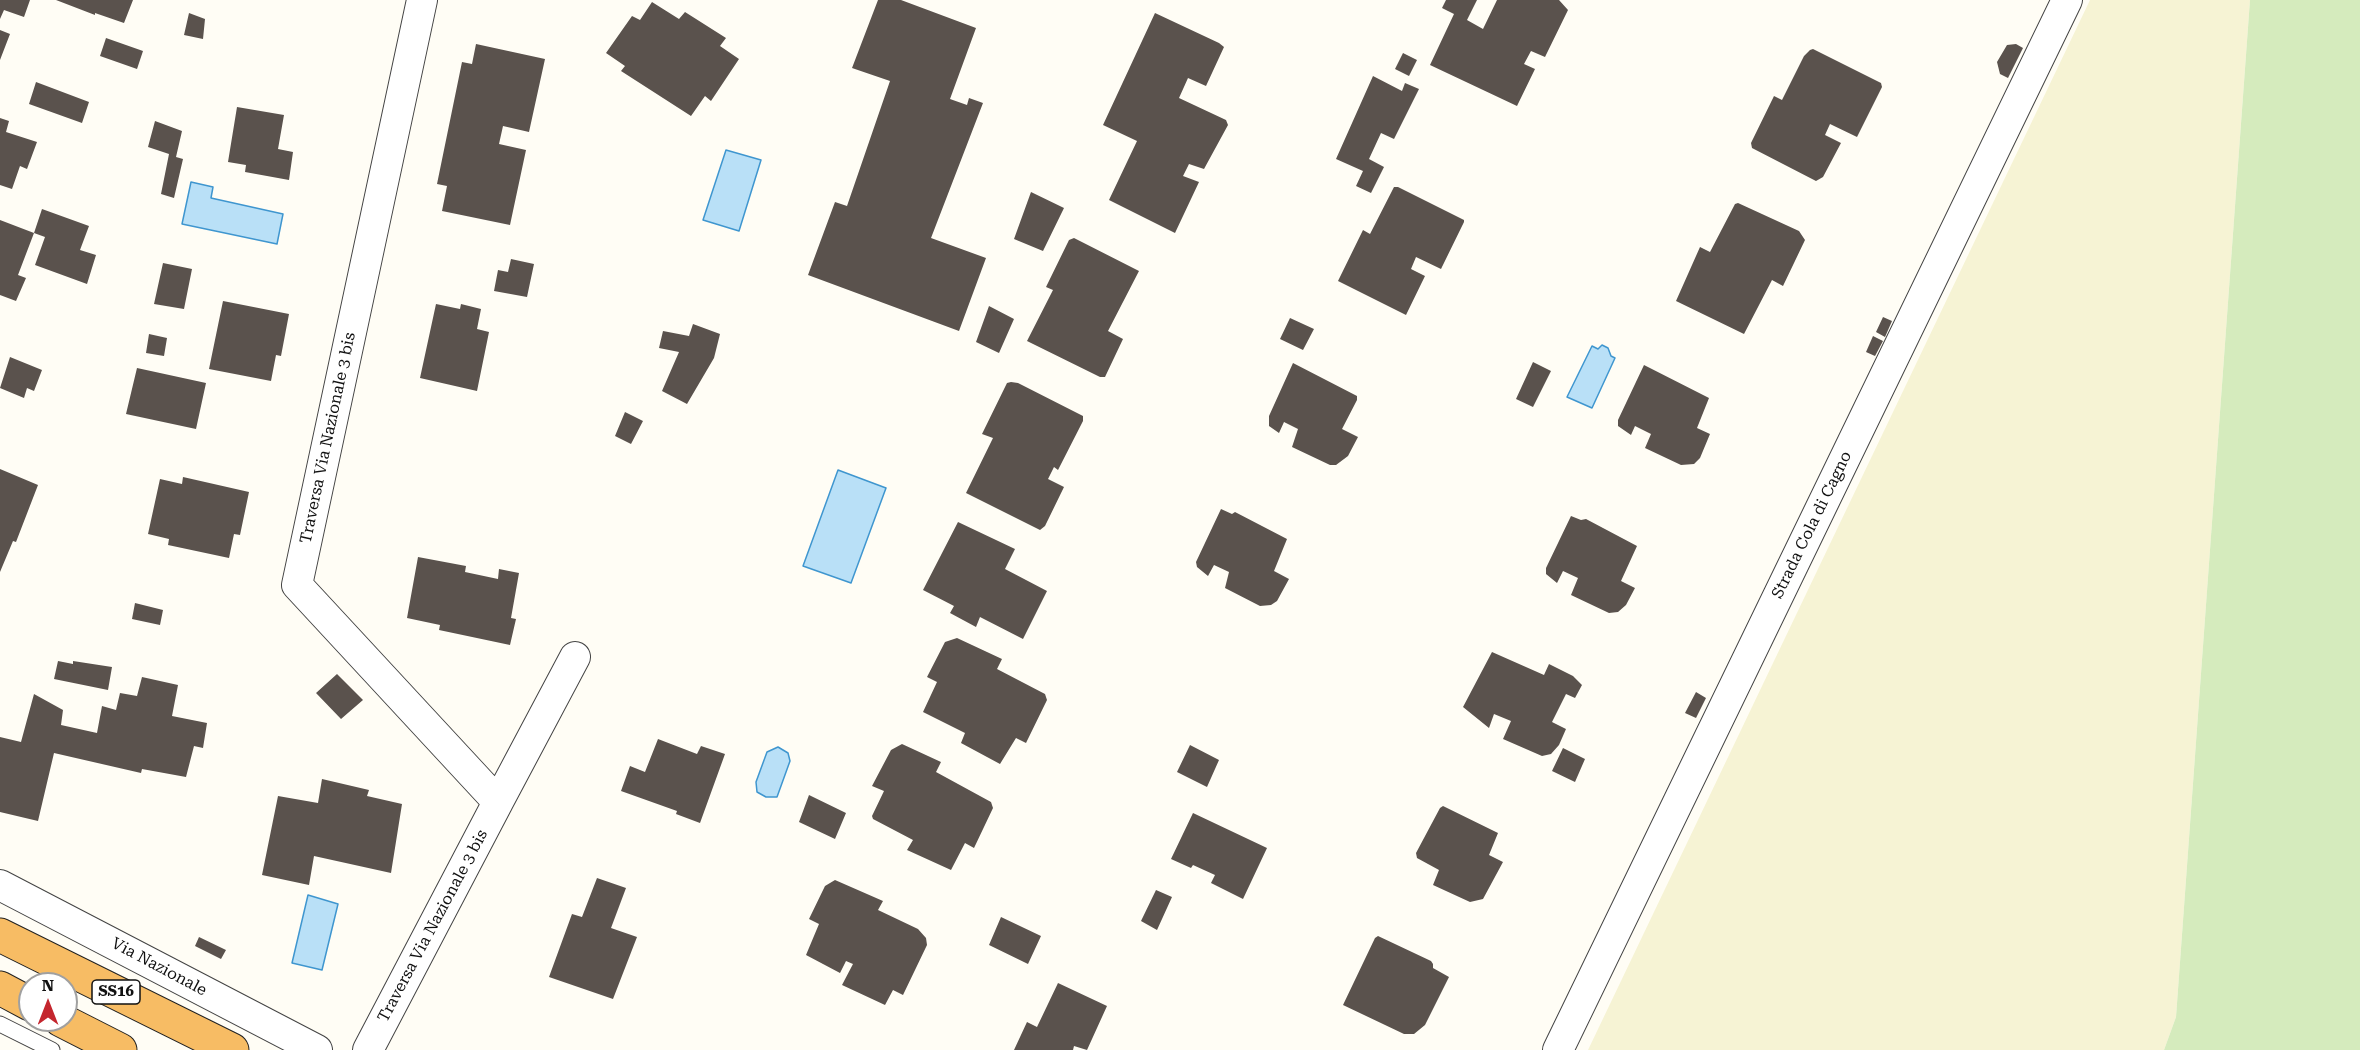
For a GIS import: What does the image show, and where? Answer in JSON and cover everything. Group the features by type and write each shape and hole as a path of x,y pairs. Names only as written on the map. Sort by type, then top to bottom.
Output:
{"highway":[{"name":"SS16","path":"0,935 232,1050"},
{"path":"0,988 18,998"},
{"path":"78,1028 120,1050"}],"street":[{"name":"Traversa Via Nazionale 3 bis","path":"422,0 297,585 498,802"},
{"name":"Strada Cola di Cagno","path":"1558,1050 2067,0"},
{"name":"Traversa Via Nazionale 3 bis","path":"368,1050 575,657"},
{"name":"Via Nazionale","path":"0,885 317,1050"}],"lane":[{"path":"0,1024 52,1050"}],"shaded area":[{"path":"2090,0 2250,0 2176,1017 2164,1050 1588,1050"}],"green space":[{"path":"2250,0 2360,0 2360,1050 2164,1050 2176,1017"}],"water":[{"path":"726,150 761,160 739,231 703,220"},
{"path":"191,182 213,187 211,198 283,214 277,244 182,224"},
{"path":"1602,345 1608,348 1611,356 1615,358 1592,408 1567,397 1592,346 1598,349"},
{"path":"838,470 886,488 851,583 803,566"},
{"path":"778,747 788,753 790,761 777,797 766,797 757,792 756,782 767,752"},
{"path":"308,895 338,904 322,970 292,963"}],"building":[{"path":"0,0 30,0 24,17 4,10 0,19"},
{"path":"56,0 133,0 124,23"},
{"path":"878,0 901,0 976,28 950,99 967,105 969,98 983,103 931,238 986,258 959,331 808,275 835,202 847,206 890,81 852,68"},
{"path":"1446,0 1477,0 1467,20 1483,29 1497,0 1559,0 1568,10 1545,57 1531,51 1524,64 1535,69 1517,106 1430,65 1454,14 1442,8"},
{"path":"652,2 679,19 685,12 726,38 720,46 739,59 711,101 705,96 691,116 621,71 625,66 606,53 632,16 640,20"},
{"path":"189,13 205,19 203,39 184,35"},
{"path":"1155,13 1224,47 1206,86 1188,78 1179,98 1226,120 1228,125 1204,169 1189,164 1183,176 1199,182 1175,233 1109,200 1137,141 1103,125"},
{"path":"0,30 10,34 0,60"},
{"path":"106,38 143,51 137,69 100,56"},
{"path":"476,44 545,59 529,132 503,126 499,144 526,150 510,225 442,211 447,186 437,184 462,62 472,64"},
{"path":"2016,44 2023,48 2008,78 2000,74 1997,62 2007,45"},
{"path":"1813,49 1881,83 1882,87 1857,137 1830,124 1825,135 1841,143 1823,177 1816,181 1752,148 1751,143 1774,96 1782,100 1804,56"},
{"path":"1403,53 1417,60 1409,76 1395,69"},
{"path":"1373,76 1402,91 1405,83 1419,89 1394,139 1381,133 1369,159 1384,167 1371,193 1356,186 1363,171 1336,159"},
{"path":"36,82 89,102 82,123 29,104"},
{"path":"237,107 284,115 278,149 293,152 289,180 245,172 246,165 228,162"},
{"path":"0,118 9,121 6,132 37,142 27,169 20,166 12,189 0,185"},
{"path":"155,121 182,131 176,157 183,159 174,198 161,194 169,154 148,147"},
{"path":"1394,187 1464,220 1441,269 1416,257 1411,269 1425,276 1406,315 1338,281 1363,230 1370,234"},
{"path":"1031,192 1064,208 1043,251 1014,239"},
{"path":"1738,203 1799,231 1805,240 1783,286 1772,280 1744,334 1676,301 1700,247 1710,252 1735,204"},
{"path":"42,209 89,226 80,250 96,255 87,284 35,265 45,237 34,233"},
{"path":"0,220 34,233 18,275 26,278 16,301 0,295"},
{"path":"1074,238 1139,271 1108,331 1123,339 1105,377 1100,377 1027,341 1053,290 1046,287 1069,240"},
{"path":"511,259 534,264 527,297 494,291 498,270 508,272"},
{"path":"163,263 192,269 184,309 154,304"},
{"path":"223,301 289,314 281,356 276,355 271,381 209,369"},
{"path":"436,304 460,309 461,304 481,309 477,329 489,332 477,391 420,378"},
{"path":"989,306 1014,319 999,353 976,342"},
{"path":"1883,317 1892,321 1885,337 1876,332"},
{"path":"1290,318 1314,329 1303,350 1280,339"},
{"path":"693,324 720,334 714,358 687,404 662,391 679,352 659,348 663,331 689,336"},
{"path":"149,334 167,338 164,356 146,353"},
{"path":"1873,336 1883,341 1875,356 1866,352"},
{"path":"10,357 42,370 34,391 27,388 24,398 0,388"},
{"path":"1533,362 1551,371 1533,407 1516,399"},
{"path":"1293,363 1357,396 1342,429 1358,437 1348,456 1336,465 1330,465 1292,447 1298,429 1284,422 1279,433 1269,426 1269,416"},
{"path":"1644,365 1709,398 1697,428 1710,434 1700,458 1694,464 1681,465 1645,448 1651,434 1635,426 1631,435 1618,426 1618,420"},
{"path":"137,368 206,383 196,429 126,414"},
{"path":"1007,383 1018,383 1083,416 1083,421 1058,470 1054,467 1048,479 1064,487 1045,526 1040,530 966,493 993,438 982,434"},
{"path":"625,412 643,421 631,444 615,436"},
{"path":"0,469 38,485 16,542 13,541 0,572"},
{"path":"183,477 249,492 240,535 234,534 229,558 168,545 169,539 148,534 160,479 182,484"},
{"path":"1221,509 1232,514 1235,512 1287,539 1274,571 1289,579 1277,601 1271,605 1260,606 1225,588 1229,572 1214,565 1208,576 1197,567 1196,562"},
{"path":"1571,516 1581,520 1586,519 1637,546 1621,581 1635,588 1626,605 1618,612 1609,613 1571,595 1578,578 1563,571 1557,583 1546,574 1546,568"},
{"path":"958,522 1015,549 1005,569 1047,591 1023,639 980,617 976,627 950,613 954,606 923,590"},
{"path":"418,557 466,566 465,572 498,579 499,569 519,573 511,618 516,619 510,645 439,630 440,625 407,618"},
{"path":"135,603 163,610 160,625 132,619"},
{"path":"957,638 1002,659 997,669 1045,694 1047,700 1026,743 1016,738 1000,764 961,743 965,733 923,712 937,682 927,677 945,642"},
{"path":"1492,652 1544,675 1549,664 1573,676 1582,685 1575,698 1566,694 1552,722 1566,729 1559,745 1551,754 1542,756 1503,739 1511,721 1494,714 1489,728 1463,707"},
{"path":"58,661 112,667 108,690 54,679"},
{"path":"337,674 363,700 341,719 316,693"},
{"path":"142,677 178,685 172,716 207,723 203,748 194,746 186,777 142,769 141,773 54,753 38,821 0,812 0,737 21,742 34,694 63,710 61,725 97,733 102,706 116,710 120,693 137,696"},
{"path":"1696,692 1706,698 1696,718 1685,713"},
{"path":"658,739 697,754 701,746 725,754 700,823 676,814 677,811 621,791 630,766 645,772"},
{"path":"902,744 941,762 936,772 991,802 993,808 974,848 965,843 951,870 907,850 913,840 873,819 872,816 884,791 872,786 891,750"},
{"path":"1190,745 1219,760 1207,787 1177,772"},
{"path":"1563,748 1585,759 1575,782 1552,771"},
{"path":"322,779 369,790 367,796 402,804 391,873 314,856 309,885 262,875 278,796 318,803"},
{"path":"809,795 846,813 835,839 799,822"},
{"path":"1443,806 1498,833 1489,855 1503,862 1483,899 1470,902 1433,885 1439,870 1417,858 1416,853"},
{"path":"1193,813 1267,848 1243,899 1211,883 1215,875 1193,865 1191,868 1171,859"},
{"path":"597,878 626,888 611,928 637,937 613,999 549,977 572,914 582,917"},
{"path":"835,880 883,901 878,910 918,929 926,938 927,945 903,995 893,990 885,1005 842,985 853,964 846,961 840,973 806,955 819,924 809,919 825,886"},
{"path":"1156,890 1172,897 1157,930 1141,921"},
{"path":"1001,917 1041,936 1028,964 989,945"},
{"path":"1378,936 1431,961 1433,968 1449,977 1425,1025 1414,1034 1404,1034 1343,1005"},
{"path":"199,937 226,950 221,959 195,946"},
{"path":"1058,983 1107,1006 1087,1050 1074,1046 1073,1050 1014,1050 1027,1022 1037,1027"}]}
